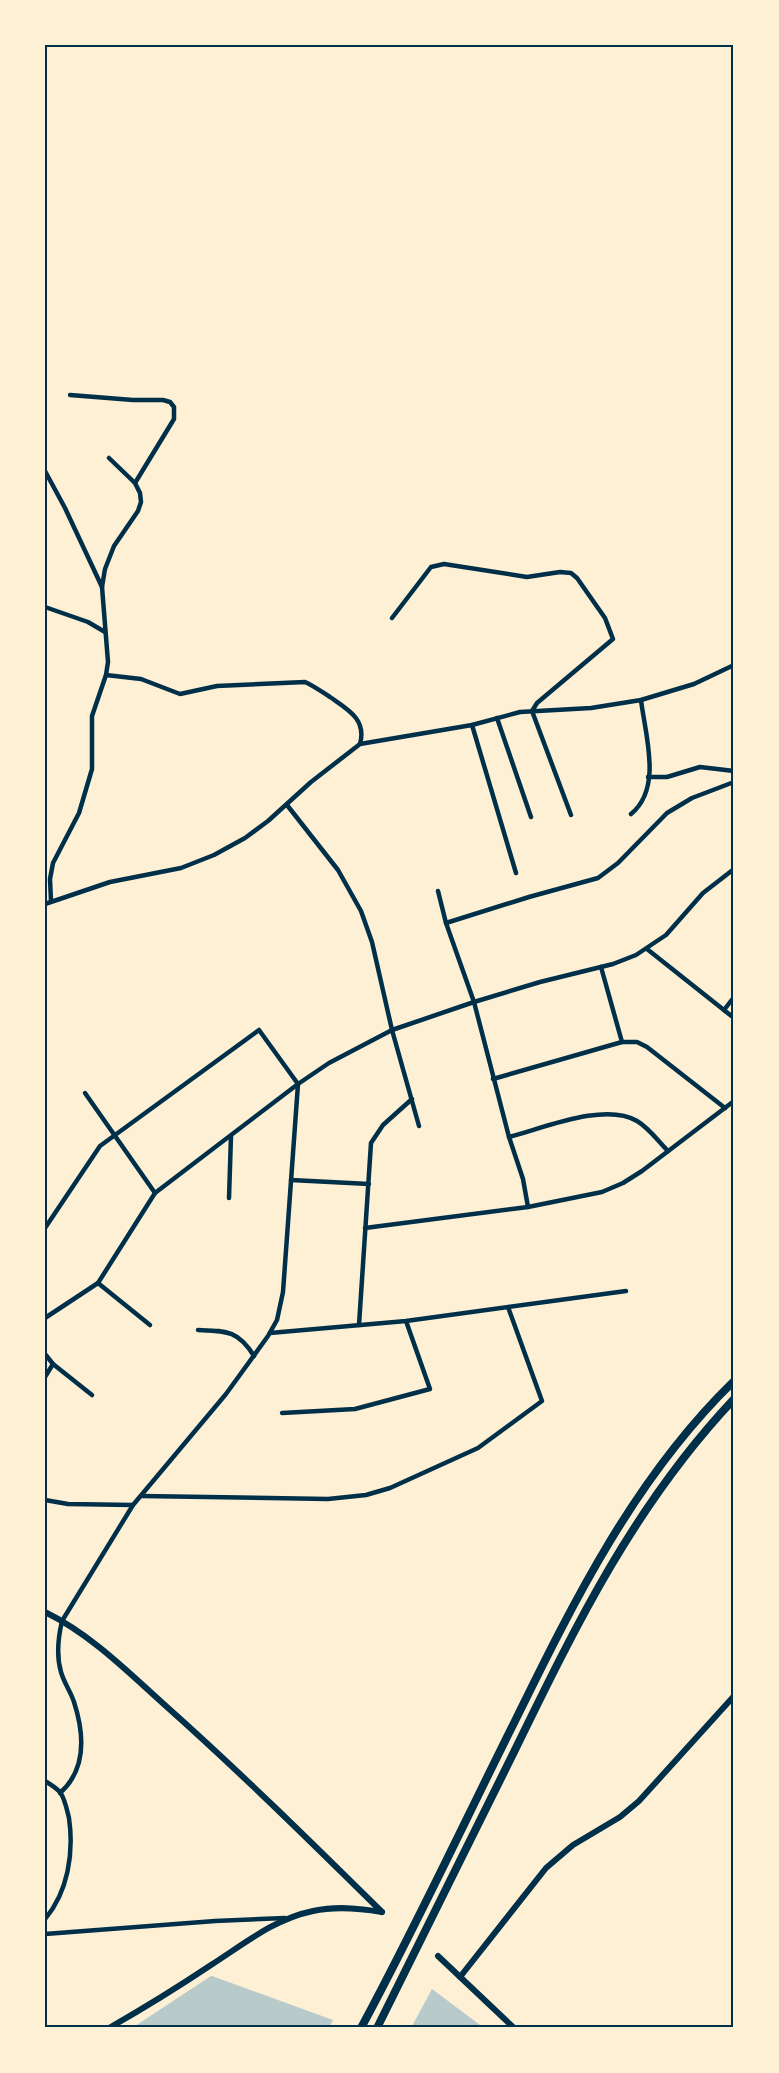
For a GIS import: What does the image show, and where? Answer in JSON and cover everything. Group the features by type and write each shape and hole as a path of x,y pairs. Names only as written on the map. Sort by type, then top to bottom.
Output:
{"highway":[{"path":"361,2028 398,1959 549,1651 600,1556 631,1506 662,1464 693,1425 734,1381"},
{"path":"377,2028 552,1674 602,1579 629,1533 665,1481 700,1436 734,1399"}],"street":[{"path":"70,395 163,400 170,402 174,407 176,413 174,419 135,483"},
{"path":"51,901 50,879 53,863 79,813 91,775 92,716 108,662 102,587 110,554 140,505 141,496 135,483 109,458"},
{"path":"45,471 102,587"},
{"path":"392,618 431,567 437,564 527,577 563,572 574,575 604,618 613,639 537,704 532,712"},
{"path":"45,607 88,622 105,632"},
{"path":"45,904 110,882 182,868 198,862 245,838 360,744 472,725 520,712 591,708 640,700 684,687 734,665"},
{"path":"106,675 141,679 180,694 217,686 305,682 355,715 361,729 360,744"},
{"path":"631,814 643,800 650,767 640,700"},
{"path":"532,712 571,815"},
{"path":"497,718 531,817"},
{"path":"472,725 516,873"},
{"path":"648,777 667,777 700,767 734,771"},
{"path":"446,923 598,878 618,863 667,813 693,798 734,782"},
{"path":"287,805 335,866 354,897 372,942 419,1126"},
{"path":"45,1318 98,1283 155,1193 298,1084 350,1051 393,1030 540,982 625,960 647,949 674,927 711,885 734,869"},
{"path":"438,891 446,923 474,1002 509,1137 523,1179 528,1208"},
{"path":"647,949 734,1018"},
{"path":"601,967 622,1042"},
{"path":"724,1010 734,997"},
{"path":"45,1228 100,1146 259,1030 298,1084 282,1302 277,1320 270,1333 219,1402 133,1505 62,1621 58,1641 59,1662 76,1710 82,1751 74,1778 60,1792"},
{"path":"493,1079 622,1042 637,1042 647,1047 725,1108"},
{"path":"85,1093 155,1193"},
{"path":"359,1325 371,1143 383,1125 412,1099"},
{"path":"365,1228 528,1208 591,1195 612,1188 642,1171 734,1101"},
{"path":"509,1137 592,1114 612,1113 638,1122 668,1150"},
{"path":"229,1198 231,1136"},
{"path":"291,1180 369,1184"},
{"path":"98,1283 150,1325"},
{"path":"270,1333 406,1321 626,1291"},
{"path":"141,1496 328,1499 353,1497 390,1488 478,1448 542,1401 508,1307"},
{"path":"282,1413 355,1409 429,1389 406,1321"},
{"path":"198,1330 231,1333 244,1342 254,1356"},
{"path":"45,1354 92,1395"},
{"path":"45,1377 54,1364"},
{"path":"45,1500 68,1504 133,1505"},
{"path":"45,1612 103,1650 246,1778 382,1912 356,1908 333,1908 288,1918 262,1931 189,1980 109,2028"},
{"path":"460,1977 538,1876 573,1845 620,1817 639,1802 734,1696"},
{"path":"45,1781 60,1792 66,1804 70,1826 69,1860 61,1892 45,1919"},
{"path":"45,1934 288,1918"},
{"path":"438,1956 514,2028"}],"shaded area":[{"path":"211,1976 333,2020 329,2028 132,2028"},
{"path":"432,1989 484,2028 411,2028"}]}
